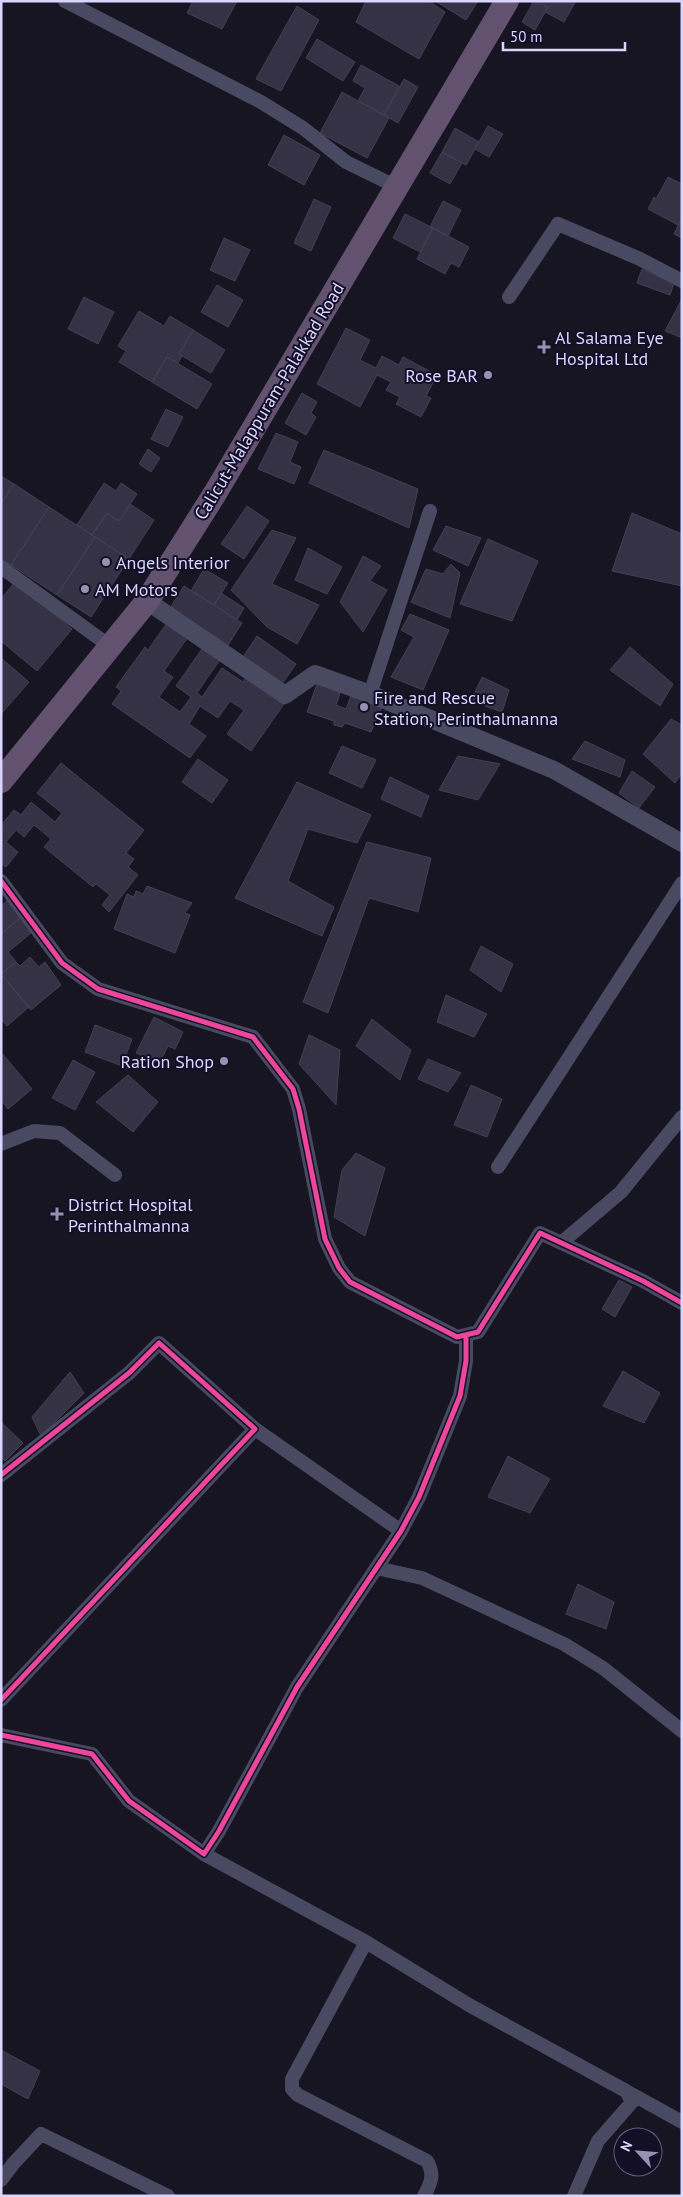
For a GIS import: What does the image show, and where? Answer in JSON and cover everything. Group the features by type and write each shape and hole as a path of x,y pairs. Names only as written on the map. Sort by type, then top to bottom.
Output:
{"highway":[{"name":"Calicut-Malappuram-Palakkad Road","path":"1,781 147,601 214,495 507,1"}],"street":[{"path":"65,1 260,102 303,128 346,162 397,187"},
{"path":"509,297 558,224 640,259 682,281"},
{"path":"370,694 430,511"},
{"path":"1,567 111,647"},
{"path":"147,601 285,695 315,674 370,694 554,770 682,844"},
{"path":"1,881 62,963 98,989 253,1037 293,1089 299,1109 325,1239 339,1268 350,1282 456,1337 478,1332 540,1233 643,1281 682,1303"},
{"path":"498,1167 682,883"},
{"path":"561,1243 621,1192 682,1117"},
{"path":"1,1144 34,1131 60,1133 115,1174"},
{"path":"204,1854 219,1831 297,1687 401,1531 419,1497 460,1396 466,1361 466,1335"},
{"path":"1,1475 129,1372 159,1343 255,1429 401,1531"},
{"path":"1,1700 255,1429"},
{"path":"376,1568 422,1578 564,1644 603,1668 682,1731"},
{"path":"1,1735 92,1754 129,1801 204,1854 366,1942 469,2005 682,2122"},
{"path":"366,1942 292,2079 292,2089 298,2095 427,2161 432,2169 432,2181 424,2196"},
{"path":"574,2196 598,2141 632,2102 626,2091"},
{"path":"1,2180 13,2164 42,2134 168,2196"}],"building":[{"path":"193,1 237,1 222,29 187,13"},
{"path":"366,1 429,1 445,12 419,59 356,22"},
{"path":"435,1 478,1 466,20"},
{"path":"534,1 548,7 535,30 522,22"},
{"path":"538,1 576,1 564,22 545,12 548,7"},
{"path":"297,6 319,20 281,91 256,79"},
{"path":"317,39 355,62 343,81 306,58"},
{"path":"361,65 399,86 384,115 358,101 365,88 353,81"},
{"path":"404,79 418,87 398,123 384,115"},
{"path":"342,92 389,118 367,158 320,133"},
{"path":"488,126 503,134 489,157 475,149"},
{"path":"455,128 479,142 466,165 442,152"},
{"path":"284,135 320,155 304,185 268,165"},
{"path":"442,152 462,163 450,184 430,173"},
{"path":"668,177 682,184 682,218 678,225 648,209"},
{"path":"314,199 331,207 311,251 294,243"},
{"path":"443,201 461,210 448,236 430,227"},
{"path":"405,214 433,228 420,252 393,238"},
{"path":"682,218 682,238 674,234"},
{"path":"433,228 469,247 459,267 451,263 445,274 417,259"},
{"path":"224,238 250,250 235,281 210,270"},
{"path":"642,269 674,283 670,295 637,283"},
{"path":"217,285 243,300 228,327 201,312"},
{"path":"84,297 114,312 98,344 68,329"},
{"path":"682,299 682,338 665,331"},
{"path":"139,311 164,326 170,316 193,330 179,354 182,356 178,363 167,357 152,382 119,362 126,351 118,346"},
{"path":"346,328 370,340 360,360 376,368 382,356 399,365 403,357 437,375 426,396 431,398 421,417 396,404 400,397 386,390 391,382 377,375 360,407 317,384"},
{"path":"193,330 225,350 211,373 179,354"},
{"path":"167,357 212,384 197,409 152,382"},
{"path":"302,393 317,402 311,413 316,417 306,435 285,423"},
{"path":"166,409 183,417 168,447 151,439"},
{"path":"276,433 298,442 290,462 301,467 294,484 258,469"},
{"path":"148,449 160,458 151,472 139,464"},
{"path":"324,450 418,489 409,528 309,483"},
{"path":"1,476 14,484 1,504"},
{"path":"104,483 116,491 121,483 137,494 119,521 107,513 92,535 77,525"},
{"path":"14,484 49,507 11,565 1,559 1,504"},
{"path":"130,504 154,520 129,559 92,535 107,513 119,521"},
{"path":"247,506 269,521 244,559 221,544"},
{"path":"49,507 95,537 57,595 11,565"},
{"path":"632,513 682,534 682,586 612,571"},
{"path":"446,526 481,538 468,566 433,550"},
{"path":"272,530 296,538 272,584 319,605 297,644 267,627 231,590"},
{"path":"95,537 129,559 91,617 57,595"},
{"path":"488,539 538,561 512,621 460,604"},
{"path":"308,548 342,567 327,594 295,580"},
{"path":"363,556 381,566 370,581 387,590 363,632 340,602"},
{"path":"451,564 460,573 450,618 411,602 426,569 443,574"},
{"path":"204,569 228,583 214,605 191,591"},
{"path":"15,582 72,629 37,671 1,641 1,599"},
{"path":"184,586 242,623 228,645 170,608"},
{"path":"221,593 244,608 237,620 214,605"},
{"path":"410,614 449,630 423,690 391,677 414,637 401,630"},
{"path":"167,623 188,637 164,671 173,677 159,697 180,712 191,697 176,686 204,646 221,658 197,693 202,697 222,668 243,682 246,677 284,704 251,751 227,734 244,710 230,701 218,718 200,706 189,724 206,736 190,758 112,704 121,691 116,687 145,647 148,650"},
{"path":"257,636 296,664 282,684 243,657"},
{"path":"630,647 673,684 660,706 610,670"},
{"path":"1,658 29,682 1,714"},
{"path":"482,677 509,690 502,712 471,701"},
{"name":"Fire and Rescue Station, Perinthalmanna","path":"317,684 340,693 336,705 346,709 352,693 383,704 371,732 345,723 342,727 334,725 334,721 307,712"},
{"path":"671,719 682,725 682,773 675,783 643,754"},
{"path":"585,741 625,760 620,777 572,759"},
{"path":"342,746 376,760 362,788 329,773"},
{"path":"458,756 500,764 478,800 439,790"},
{"path":"198,759 228,780 212,803 182,782"},
{"path":"61,763 144,830 126,853 134,859 128,867 138,875 109,912 102,905 110,895 96,884 93,887 44,847 51,839 34,825 24,837 16,830 6,842 18,852 6,867 1,863 1,825 14,810 21,815 31,802 55,822 62,813 37,793"},
{"path":"632,771 655,787 639,808 619,793"},
{"path":"390,777 429,796 421,817 381,799"},
{"path":"297,782 371,815 357,843 308,829 288,881 334,907 322,936 235,898"},
{"path":"367,842 431,858 418,912 369,898 328,1013 303,1002"},
{"path":"147,886 192,903 185,913 190,915 175,953 114,929 127,894 134,897 136,891 143,894"},
{"path":"7,901 21,917 1,934 1,906"},
{"path":"21,917 31,933 8,952 16,962 1,974 1,934"},
{"path":"481,946 513,964 501,992 470,970"},
{"path":"30,957 39,967 45,962 61,985 31,1010 1,974 16,962 20,966"},
{"path":"1,974 29,1007 7,1026 1,1019"},
{"path":"446,995 487,1014 474,1037 437,1022"},
{"path":"154,1017 183,1032 175,1049 168,1046 159,1064 136,1053"},
{"path":"372,1019 411,1050 400,1080 356,1046"},
{"path":"95,1025 132,1039 122,1066 85,1052"},
{"path":"309,1035 340,1050 336,1105 299,1064"},
{"path":"1,1052 32,1089 8,1109 1,1100"},
{"path":"428,1059 461,1073 448,1092 418,1079"},
{"path":"73,1060 95,1072 75,1110 52,1098"},
{"path":"128,1075 158,1102 133,1132 96,1102"},
{"path":"471,1085 502,1099 487,1137 454,1125"},
{"path":"356,1153 385,1168 365,1236 334,1217 342,1170"},
{"path":"619,1280 632,1287 615,1317 602,1309"},
{"path":"623,1371 660,1393 644,1423 603,1406"},
{"path":"70,1372 84,1393 41,1436 32,1417"},
{"path":"1,1422 23,1443 5,1461 1,1457"},
{"path":"508,1456 550,1479 530,1513 488,1497"},
{"path":"578,1584 614,1602 606,1629 566,1614"},
{"path":"1,2050 40,2071 28,2099 1,2084"}],"cycle path":[{"path":"1,881 62,963 98,989 253,1037 293,1089 299,1109 325,1239 339,1268 350,1282 457,1337 478,1332 540,1233 643,1281 682,1303"},
{"path":"1,1735 92,1754 129,1801 204,1854 219,1831 297,1687 401,1531 419,1497 460,1396 466,1361 466,1335"},
{"path":"1,1475 129,1373 159,1343 255,1429 1,1700"}],"place":[{"name":"Al Salama Eye Hospital Ltd","path":"544,347"},
{"name":"Rose BAR","path":"488,375"},
{"name":"Angels Interior","path":"106,562"},
{"name":"AM Motors","path":"85,589"},
{"name":"Fire and Rescue Station, Perinthalmanna","path":"364,707"},
{"name":"Ration Shop","path":"224,1061"},
{"name":"District Hospital Perinthalmanna","path":"57,1214"}]}
